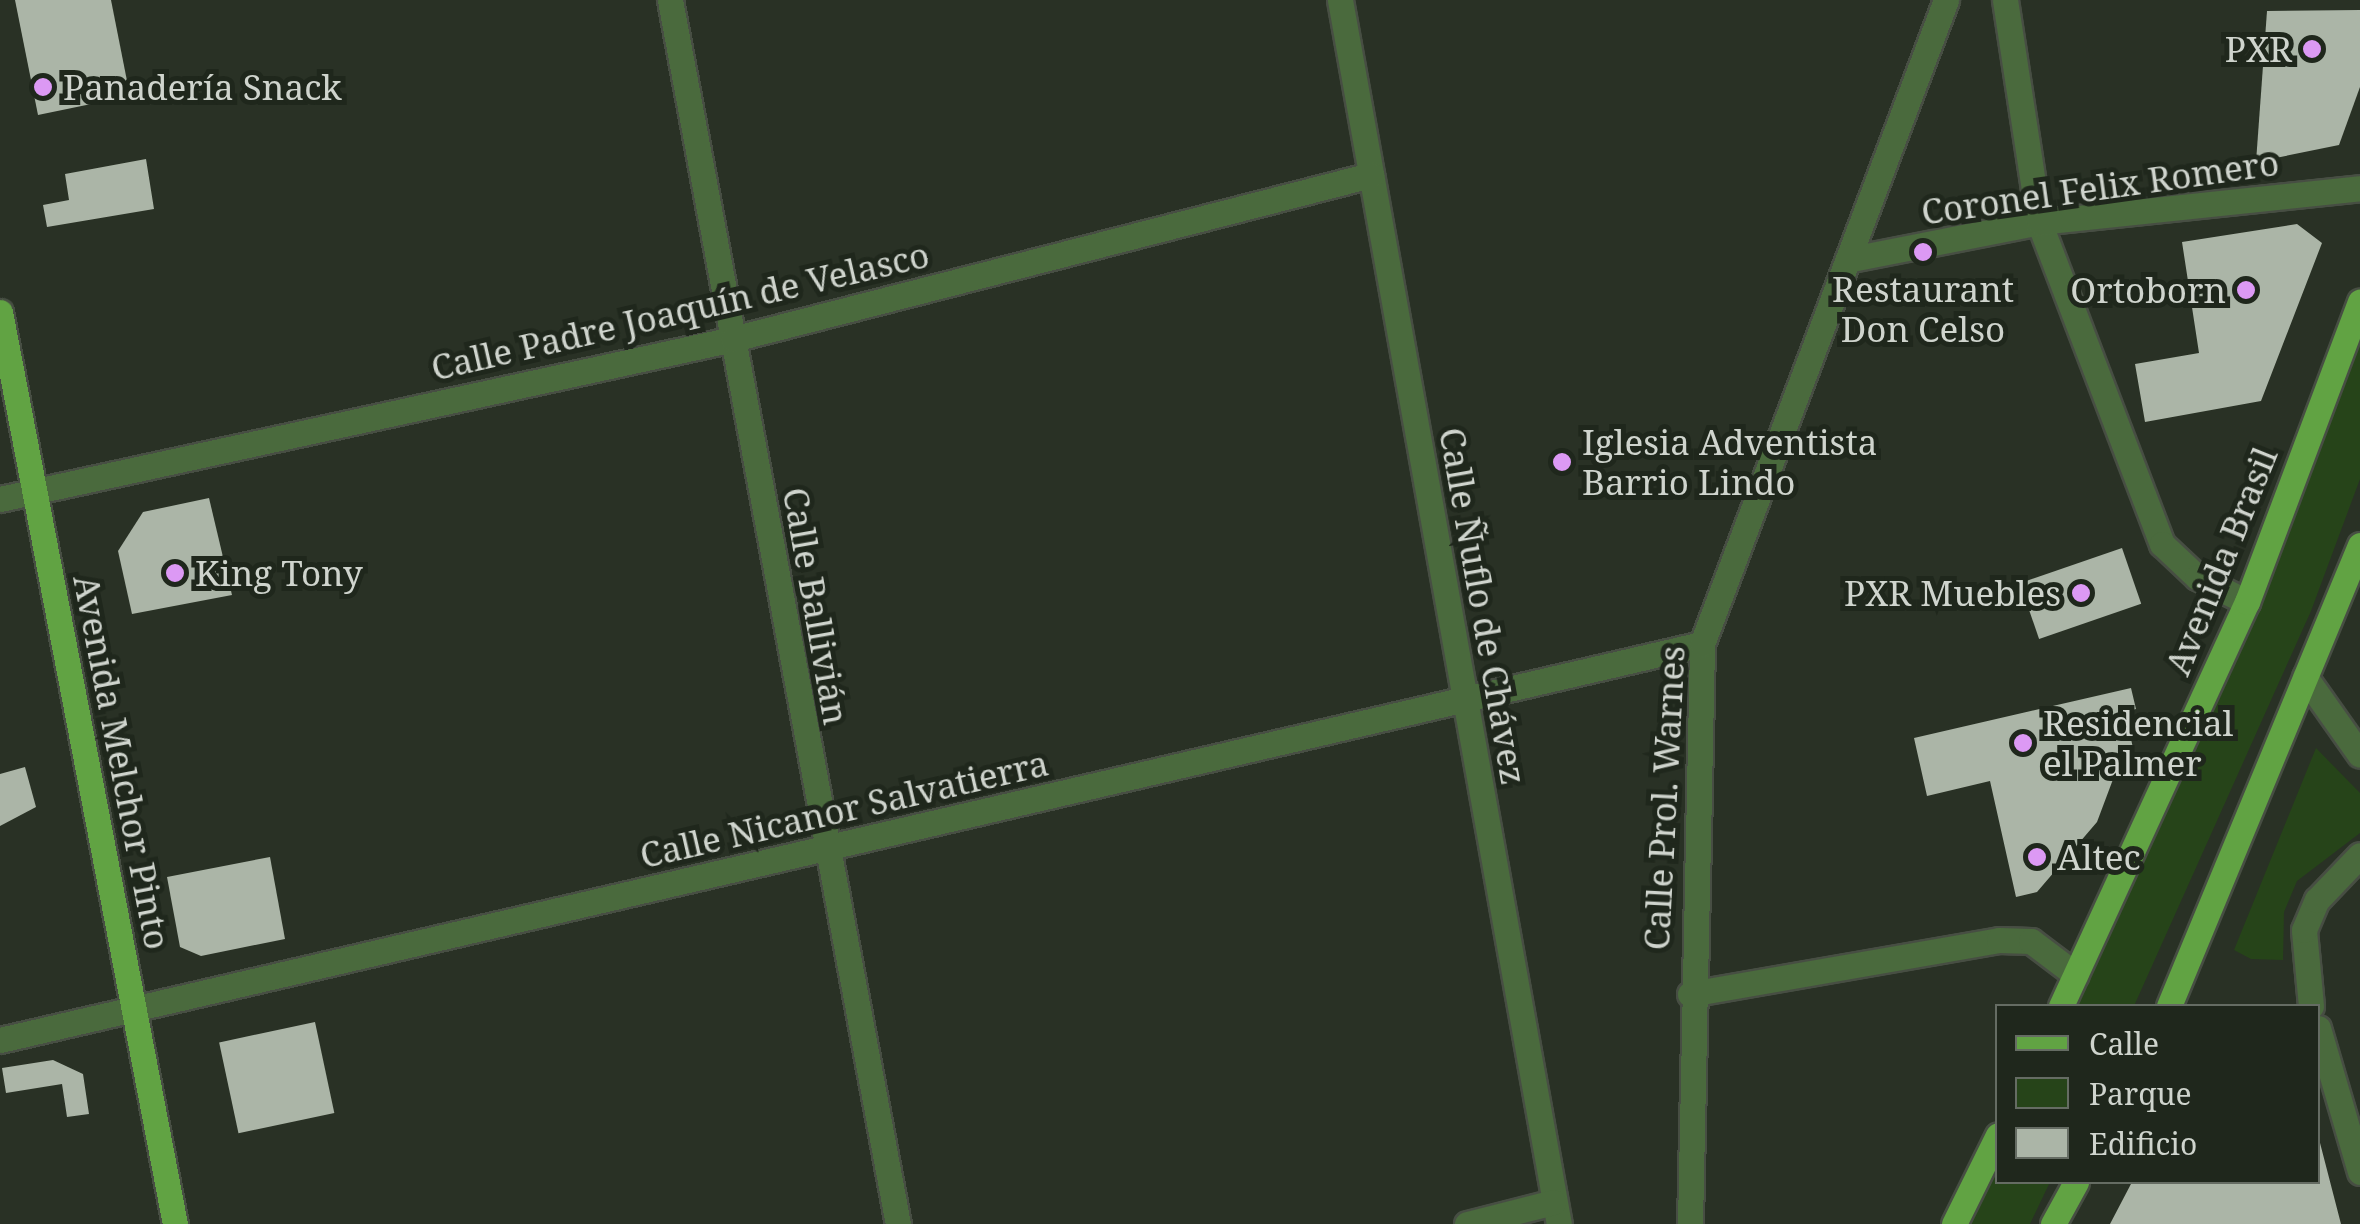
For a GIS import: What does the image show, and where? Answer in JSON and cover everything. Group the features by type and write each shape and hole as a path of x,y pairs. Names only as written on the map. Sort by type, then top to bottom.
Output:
{"main road":[{"name":"Avenida Brasil","path":"2062,1004 2247,602 2360,302"},
{"name":"Avenida Melchor Pinto","path":"0,312 175,1224"},
{"path":"2170,1004 2360,545"},
{"path":"1954,1224 1995,1141"},
{"path":"2053,1224 2075,1184"}],"street":[{"name":"Calle Ballivián","path":"670,0 824,850 898,1224"},
{"name":"Calle Ñuflo de Chávez","path":"1340,0 1556,1213"},
{"name":"Calle Prol. Warnes","path":"1690,1224 1690,994 1702,644 1946,0"},
{"path":"2004,0 2040,222 2162,544 2197,577 2247,602"},
{"name":"Calle Padre Joaquín de Velasco","path":"0,499 733,339 1372,175"},
{"name":"Coronel Felix Romero","path":"1850,259 2040,222 2360,188"},
{"name":"Calle Nicanor Salvatierra","path":"0,1040 1702,644"},
{"path":"2305,678 2360,755"},
{"path":"2311,1004 2304,930 2317,900 2360,855"},
{"path":"1690,994 1999,940 2030,941 2076,975"},
{"path":"2320,1035 2360,1172"},
{"path":"1468,1224 1556,1213"}],"green space":[{"path":"2360,329 2360,479 2311,611 2135,1004 2076,1004 2240,653"},
{"path":"2316,748 2360,793 2360,833 2297,881 2284,912 2283,960 2251,959 2234,950"},
{"path":"1995,1143 1995,1184 2049,1184 2030,1224 1955,1224"}],"building":[{"path":"15,0 111,0 130,96 38,115"},
{"name":"PXR","path":"2360,10 2360,87 2339,145 2256,162 2267,11"},
{"path":"146,159 154,209 47,227 43,205 69,200 65,174"},
{"name":"Ortoborn","path":"2297,224 2322,243 2261,401 2145,422 2135,364 2199,353 2182,242"},
{"name":"King Tony","path":"209,498 232,595 132,614 118,551 143,512"},
{"name":"PXR Muebles","path":"2122,548 2141,604 2039,639 2020,583"},
{"path":"2131,688 2136,709 2125,712 2133,748 2124,750 2097,822 2037,892 2016,897 1990,781 1927,796 1914,738"},
{"path":"25,767 36,807 0,826 0,774"},
{"path":"270,857 285,939 201,956 180,947 167,877"},
{"path":"315,1022 334,1113 238,1133 219,1042"},
{"path":"53,1060 83,1074 89,1114 67,1117 62,1084 6,1093 2,1068"},
{"path":"2320,1143 2341,1224 2110,1224 2131,1184 2320,1184"}],"place":[{"name":"PXR","path":"2312,49"},
{"name":"Panadería Snack","path":"43,87"},
{"name":"Restaurant Don Celso","path":"1923,252"},
{"name":"Ortoborn","path":"2246,290"},
{"name":"Iglesia Adventista Barrio Lindo","path":"1562,462"},
{"name":"King Tony","path":"175,573"},
{"name":"PXR Muebles","path":"2081,593"},
{"name":"Residencial el Palmer","path":"2023,743"},
{"name":"Altec","path":"2037,857"}]}
